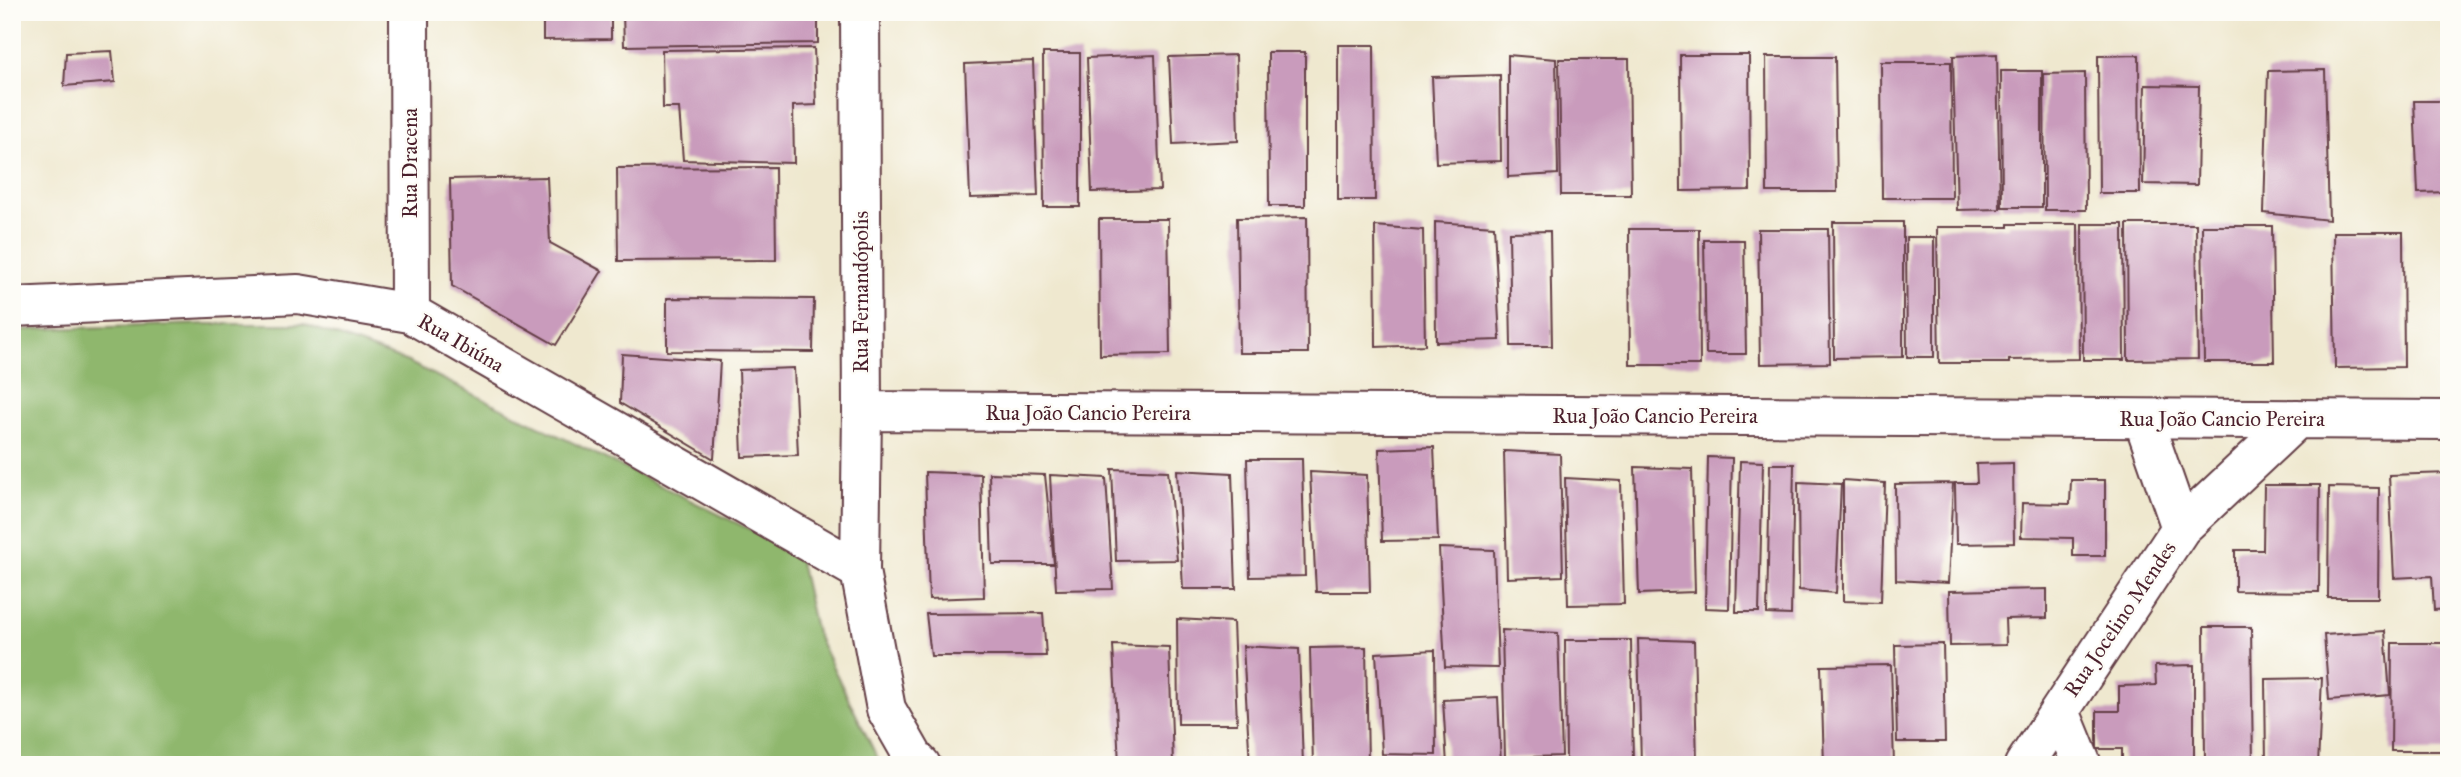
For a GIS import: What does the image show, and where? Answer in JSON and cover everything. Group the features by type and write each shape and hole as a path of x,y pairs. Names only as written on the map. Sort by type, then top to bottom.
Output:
{"street":[{"name":"Rua Dracena","path":"409,12 410,313"},
{"name":"Rua Fernandópolis","path":"860,12 860,571 886,709 914,758 921,765"},
{"name":"Rua Ibiúna","path":"12,307 298,294 410,313 860,571"},
{"name":"Rua João Cancio Pereira","path":"862,411 2449,420"},
{"name":"Rua Jocelino Mendes","path":"2143,419 2181,528"},
{"name":"Rua Jocelino Mendes","path":"2024,765 2181,528 2297,419"},
{"name":"Rua Jocelino Mendes","path":"2060,710 2082,765"}],"green space":[{"path":"304,324 408,362 798,553 816,633 878,759 885,765 12,765 12,330"}],"building":[{"path":"543,12 611,12 611,39 543,40"},
{"path":"623,12 818,12 818,43 624,46"},
{"path":"1338,45 1374,45 1375,200 1338,200"},
{"path":"814,48 816,105 793,106 794,163 683,160 679,108 663,108 662,50"},
{"path":"112,51 115,82 64,86 66,53"},
{"path":"1268,52 1305,52 1305,206 1269,206"},
{"path":"1043,53 1080,53 1080,207 1044,207"},
{"path":"1997,54 2000,209 1957,210 1953,56"},
{"path":"1155,55 1160,190 1092,192 1087,58"},
{"path":"1236,55 1238,141 1173,144 1169,57"},
{"path":"1508,55 1556,59 1558,174 1508,177"},
{"path":"1680,55 1749,55 1750,190 1681,191"},
{"path":"2139,55 2140,193 2099,193 2098,56"},
{"path":"1766,57 1835,57 1837,192 1767,192"},
{"path":"1559,59 1629,59 1631,195 1561,195"},
{"path":"1033,61 1038,196 970,198 965,64"},
{"path":"1881,62 1951,62 1952,198 1882,198"},
{"path":"2325,70 2329,220 2264,213 2268,71"},
{"path":"2001,71 2042,71 2042,207 2002,207"},
{"path":"2085,73 2086,210 2045,210 2044,74"},
{"path":"1500,75 1501,161 1436,163 1432,77"},
{"path":"2145,85 2199,86 2197,185 2143,184"},
{"path":"2414,101 2449,101 2449,192 2418,193"},
{"path":"775,167 776,260 618,261 617,168"},
{"path":"547,177 550,243 602,271 556,345 452,286 450,179"},
{"path":"1307,217 1308,353 1239,353 1237,218"},
{"path":"1099,219 1168,219 1170,354 1100,355"},
{"path":"1435,222 1494,226 1500,340 1436,342"},
{"path":"1833,222 1903,222 1903,357 1834,358"},
{"path":"2008,224 2078,224 2079,359 1939,363 1937,227 2008,227"},
{"path":"2082,224 2123,224 2124,360 2083,360"},
{"path":"2127,224 2196,224 2198,359 2128,360"},
{"path":"1375,226 1423,230 1425,345 1376,347"},
{"path":"2202,226 2272,226 2274,362 2204,362"},
{"path":"1629,229 1699,229 1700,365 1630,365"},
{"path":"1758,229 1828,229 1830,363 1760,364"},
{"path":"1550,231 1552,346 1511,346 1509,232"},
{"path":"2333,232 2403,232 2404,367 2335,368"},
{"path":"1906,237 1934,237 1934,357 1907,357"},
{"path":"1704,240 1744,240 1746,354 1706,354"},
{"path":"667,298 814,299 813,352 667,351"},
{"path":"622,354 720,361 714,459 620,403"},
{"path":"794,368 798,455 742,457 739,370"},
{"path":"1434,447 1438,540 1382,541 1379,449"},
{"path":"1504,451 1560,454 1563,576 1507,578"},
{"path":"1708,457 1732,458 1729,609 1705,608"},
{"path":"1247,459 1302,459 1305,576 1250,577"},
{"path":"1740,461 1763,462 1759,612 1736,612"},
{"path":"2013,463 2014,543 1956,544 1955,483 1977,483 1976,464"},
{"path":"1770,464 1794,464 1791,615 1767,614"},
{"path":"1635,467 1692,469 1695,592 1639,594"},
{"path":"1112,469 1168,471 1177,560 1116,561"},
{"path":"1177,470 1232,473 1236,589 1183,589"},
{"path":"925,472 981,474 984,597 929,599"},
{"path":"1310,472 1367,475 1370,592 1316,592"},
{"path":"989,473 1045,475 1054,564 992,564"},
{"path":"2449,473 2449,609 2434,610 2432,576 2394,578 2389,475"},
{"path":"1050,475 1106,478 1113,589 1056,590"},
{"path":"1565,478 1621,481 1624,604 1568,605"},
{"path":"1843,480 1885,483 1881,602 1843,601"},
{"path":"2071,480 2105,480 2105,556 2073,556 2073,538 2021,537 2022,503 2070,504"},
{"path":"1798,482 1841,484 1836,593 1799,590"},
{"path":"1953,483 1948,583 1896,580 1895,484"},
{"path":"2264,485 2320,485 2319,592 2235,591 2235,550 2263,550"},
{"path":"2329,487 2379,488 2378,598 2328,598"},
{"path":"1439,548 1494,550 1498,668 1445,667"},
{"path":"2047,589 2047,618 2005,619 2006,645 1950,646 1949,591"},
{"path":"1043,613 1046,656 931,656 926,614"},
{"path":"1177,619 1233,622 1237,724 1178,724"},
{"path":"2204,627 2251,627 2253,765 2205,765"},
{"path":"1502,630 1558,633 1562,756 1505,758"},
{"path":"2385,631 2390,695 2329,700 2324,635"},
{"path":"1638,639 1694,641 1697,764 1641,765"},
{"path":"1565,640 1631,640 1633,765 1566,765"},
{"path":"2392,643 2447,643 2446,751 2391,751"},
{"path":"1943,644 1945,742 1897,742 1895,645"},
{"path":"1113,645 1169,647 1173,764 1119,764"},
{"path":"1243,646 1299,649 1303,765 1250,765"},
{"path":"1366,647 1368,765 1313,765 1310,648"},
{"path":"1435,650 1436,755 1382,754 1376,653"},
{"path":"1891,665 1894,765 1824,765 1821,666"},
{"path":"2194,665 2194,765 2122,765 2122,749 2097,749 2097,711 2119,711 2119,686 2156,685 2155,666"},
{"path":"2322,678 2318,765 2266,765 2265,679"},
{"path":"1498,697 1501,765 1447,765 1443,700"}]}
